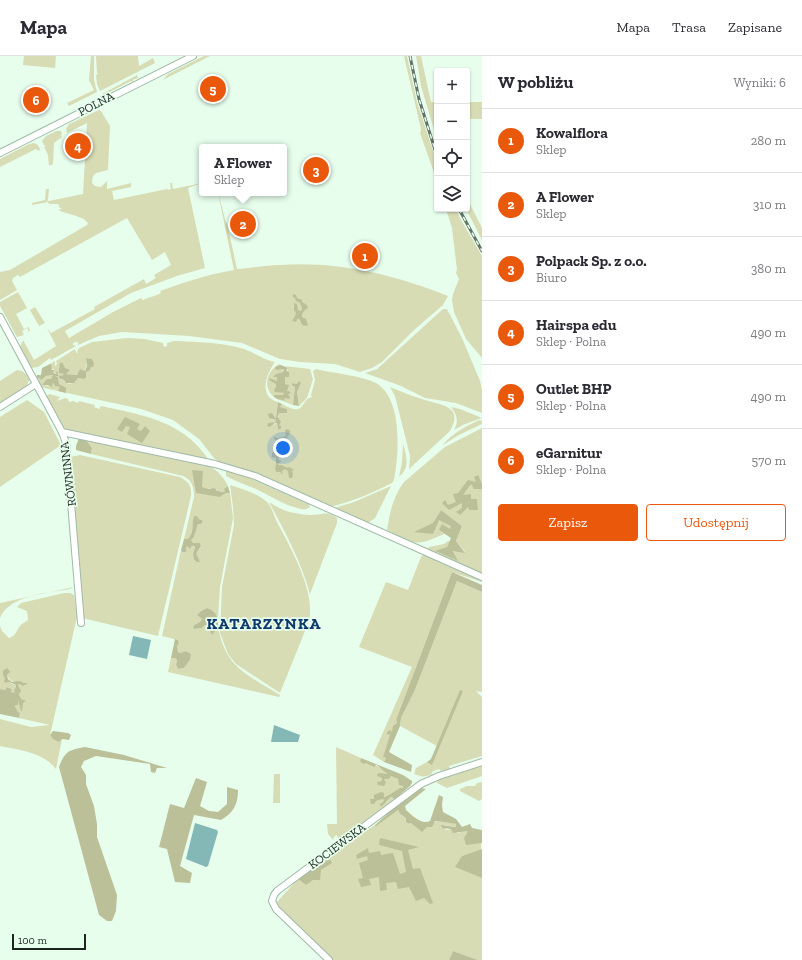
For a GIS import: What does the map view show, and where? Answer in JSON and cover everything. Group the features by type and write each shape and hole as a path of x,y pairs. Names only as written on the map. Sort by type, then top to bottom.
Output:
{"street":[{"name":"POLNA","path":"0,153 193,56"},
{"name":"RÓWNINNA","path":"0,317 62,432 67,451 81,624"},
{"path":"0,407 36,384"},
{"path":"62,432 215,464 255,476 482,577"},
{"name":"KOCIEWSKA","path":"329,960 276,909 272,901 277,891 334,847 421,784 439,776 482,762"}],"green space":[{"path":"24,56 56,56 55,68 23,65"},
{"path":"91,56 94,56 94,80 97,92 69,106 67,103 94,90 89,80"},
{"path":"96,56 138,56 139,66 153,58 155,63 100,91 97,84 96,75 98,74"},
{"path":"204,56 210,56 163,80 168,74"},
{"path":"404,56 407,56 417,102 434,154 434,173 420,133 421,129"},
{"path":"416,56 421,56 431,102 434,102 434,130 421,86"},
{"path":"137,75 138,78 104,95 102,94"},
{"path":"470,102 482,102 482,119 470,119"},
{"path":"99,110 110,126 108,170 96,173 93,176 92,183 95,186 101,187 107,181 107,189 131,183 131,187 112,191 114,200 167,189 169,190 171,189 170,183 172,183 173,189 199,184 188,188 205,268 177,276 131,293 65,331 69,338 113,312 141,298 143,300 161,293 160,291 179,284 234,270 219,196 227,223 237,269 269,265 323,265 366,271 387,276 428,288 448,296 443,305 414,330 382,362 372,368 360,372 335,364 280,359 242,343 189,336 122,332 99,336 78,345 78,342 73,343 73,345 76,346 51,360 50,358 38,367 31,368 20,347 23,340 34,360 56,346 47,328 51,333 95,309 94,307 144,279 146,284 156,278 154,275 171,265 165,252 152,260 127,218 20,277 18,275 13,278 12,281 17,290 0,300 0,272 10,270 88,223 84,219 60,211 59,210 62,208 60,208 58,204 49,204 48,202 32,205 32,203 45,200 46,189 49,189 48,200 46,200 49,201 83,194 87,123 67,133 66,129 69,124"},
{"path":"56,131 61,131 62,137 54,143 53,164 49,166 48,155 44,147 46,146 42,141 46,136"},
{"path":"34,143 38,145 40,149 39,151 36,149 0,167 0,159 29,144"},
{"path":"470,204 482,228 482,240 468,212 470,212"},
{"path":"447,212 457,212 482,256 482,358 466,339 454,312 452,300 459,279 456,273 457,270 452,228"},
{"path":"18,292 27,308 16,314 24,329 28,327 30,330 29,332 27,328 22,331 24,335 17,337 0,306 0,302"},
{"path":"293,294 307,305 308,308 302,314 302,317 306,319 308,325 306,326 302,325 298,318 296,322 292,321 296,313 294,310 294,303 297,304 298,310 301,311 302,308 300,303 293,297"},
{"path":"35,307 45,323 39,326 30,310"},
{"path":"443,309 447,309 462,338 480,381 482,390 482,413 456,403 425,398 401,386 365,373 377,369"},
{"path":"127,338 145,339 163,343 164,347 167,346 167,343 174,341 227,345 244,349 267,360 275,362 267,379 266,390 272,399 278,402 276,418 271,419 276,420 276,422 271,423 271,426 277,423 278,430 279,412 282,413 287,409 280,407 282,404 290,408 299,409 305,401 312,397 311,395 315,380 313,371 316,369 356,377 376,383 385,391 391,401 395,414 398,442 394,480 392,483 369,494 346,503 329,507 220,463 214,458 199,439 173,420 141,409 44,388 40,386 36,379 39,378 41,380 46,376 54,375 51,379 47,379 44,385 53,387 51,385 53,383 56,386 62,386 59,384 56,375 68,384 72,383 78,378 83,379 86,372 91,367 92,359 86,358 86,368 84,371 74,375 65,374 62,362 60,363 64,374 60,377 57,372 57,374 54,374 53,372 55,370 51,368 50,364 55,361 56,366 56,361 75,349 78,353 77,351 79,348 92,342"},
{"path":"86,358 92,359 94,364 89,371 86,372 86,378 78,378 74,383 66,383 64,380 60,379 58,376 56,376 58,377 59,384 66,388 66,393 58,391 60,387 56,387 53,383 53,388 48,385 42,385 47,379 51,379 53,375 46,376 41,380 39,378 36,379 37,375 41,375 42,368 50,364 52,370 55,370 53,372 54,374 57,374 56,372 58,372 58,375 61,376 64,374 59,373 60,363 62,362 65,368 70,370 66,374 77,375 80,369 85,371 87,366"},
{"path":"279,364 281,365 277,366 284,370 283,372 276,374 277,381 271,378 276,384 279,392 284,393 283,396 274,395 274,397 270,393 267,384 271,371"},
{"path":"281,365 288,368 286,371 289,372 289,377 285,377 285,384 289,385 287,391 291,392 288,395 290,397 289,399 285,398 284,400 274,397 274,395 283,395 284,393 275,392 274,390 276,384 269,380 270,378 277,381 277,377 273,377 284,370 276,370 275,368"},
{"path":"285,366 310,369 313,379 307,398 299,406 297,392 301,383 292,383 295,387 293,405 277,399 285,398 288,395 285,384 285,376 289,377 286,371 288,368"},
{"path":"17,370 22,371 27,375 29,380 27,386 0,404 0,381"},
{"path":"299,381 301,383 297,392 299,406 293,405 295,387 292,383 297,384"},
{"path":"390,387 442,405 452,411 454,416 454,422 450,431 409,469 410,456 395,396"},
{"path":"49,394 60,397 57,401 65,398 68,399 69,402 73,401 78,403 79,401 95,405 94,407 99,409 101,406 147,417 161,422 187,436 198,446 208,459 66,430 63,428 46,397"},
{"path":"27,400 44,412 61,445 0,487 0,417"},
{"path":"278,402 282,404 280,407 287,409 287,413 279,413 278,417 281,422 279,425 281,428 278,430 277,423 270,427 267,426 268,423 276,422 276,420 269,418 268,414 272,413 276,418"},
{"path":"451,407 482,418 454,430 457,418"},
{"path":"125,417 140,424 137,429 141,431 145,426 150,431 142,443 127,434 130,427 126,426 122,432 117,429"},
{"path":"480,420 482,421 482,424 459,435 443,445 450,437 460,430"},
{"path":"482,428 482,574 428,549 429,547 444,544 450,541 447,547 436,552 457,560 453,550 465,552 456,541 462,526 441,510 434,522 439,519 452,526 450,529 439,530 444,534 427,541 420,542 403,539 387,530 392,505 404,482 445,447"},
{"path":"288,429 290,434 287,436 288,439 283,442 282,445 276,444 277,441 274,437 278,438 286,436 285,430"},
{"path":"79,438 87,441 92,448 91,454 76,450"},
{"path":"87,441 203,463 215,469 224,479 228,486 225,489 225,492 220,491 219,493 215,488 208,489 213,494 219,495 220,497 226,493 230,493 233,518 220,587 218,620 214,612 207,608 197,615 202,619 194,625 193,628 202,628 205,625 211,626 209,629 212,634 215,631 213,630 217,629 218,626 221,640 232,661 248,675 280,695 279,697 168,672 171,658 175,658 177,660 176,665 178,669 184,668 190,660 191,654 186,651 180,653 177,652 179,643 178,640 162,636 181,550 182,552 187,551 187,545 190,549 192,546 195,546 193,553 194,560 200,562 195,554 201,546 200,543 192,543 191,540 194,537 198,524 203,522 197,516 194,516 190,536 188,539 184,539 194,497 193,487 189,480 183,476 91,454 92,448"},
{"path":"403,443 407,461 403,473 399,477 402,462"},
{"path":"280,450 286,454 286,458 279,457 279,460 282,461 278,465 289,467 294,470 292,471 292,478 289,478 288,471 285,469 282,471 283,474 276,472 276,458 272,457 272,453"},
{"path":"80,455 180,477 190,486 191,496 158,636 82,618 70,460 70,457"},
{"path":"228,469 309,504 310,507 307,509 295,508 279,501 226,476 226,471"},
{"path":"192,470 203,471 202,487 208,489 215,488 217,491 225,492 224,489 228,486 230,493 226,493 220,497 196,493"},
{"path":"478,475 482,484 482,489 474,489 471,484 463,495 471,494 471,499 477,499 478,510 469,510 468,507 460,515 456,512 462,508 462,503 449,510 442,503 445,500 448,505 456,502 453,494 458,493 468,480 476,482 474,477"},
{"path":"230,485 258,496 269,505 300,569 309,596 309,621 280,693 236,664 228,654 220,633 222,587 234,525"},
{"path":"391,486 375,518 369,522 364,522 335,508 354,502"},
{"path":"269,502 282,509 292,512 309,515 330,514 337,518 337,523 310,594 297,558"},
{"path":"441,510 462,526 456,541 465,553 453,551 458,561 435,551 447,547 451,538 439,530 442,524 450,529 451,526 439,520 433,534 414,532 433,523"},
{"path":"194,516 197,516 203,522 198,524 194,537 191,540 193,543 200,543 201,546 196,554 200,562 194,560 193,553 195,546 192,546 190,549 187,546 187,551 185,552 182,552 181,550 184,539 188,539 190,536"},
{"path":"424,554 482,579 482,582 452,572 396,720 397,723 389,740 384,762 373,755 412,667 359,647 386,582 408,590 421,557"},
{"path":"452,572 482,585 482,592 457,581 415,690 401,718 400,726 389,752 412,765 411,772 384,762 386,758 383,757 390,735 387,734 387,732 390,730 392,732 393,726 397,723 396,720"},
{"path":"457,581 482,592 482,692 476,691 482,697 482,756 449,766 450,769 441,771 439,769 433,771 431,775 421,776 414,774 416,768 427,762 431,764 461,690 437,746 400,726 401,718 415,690"},
{"path":"74,587 70,589 48,593"},
{"path":"64,593 74,595 77,617 50,735 53,739 62,739 56,769 51,763 38,755 0,746 0,719 31,727 50,725 19,718 20,713 16,711 15,708 18,700 21,711 18,685 24,686 27,683 18,683 10,680 7,675 11,672 10,670 3,675 8,682 16,685 16,694 11,692 12,689 6,687 6,690 0,689 0,626 2,631 9,638 15,635 21,625 28,620 27,611 17,607 21,603"},
{"path":"30,596 12,604 5,610 0,618 0,603"},
{"path":"207,608 215,613 218,619 218,629 213,630 215,631 212,635 209,629 211,626 205,625 202,628 193,628 194,625 202,619 197,615"},
{"path":"175,639 178,640 179,643 177,647 178,652 180,653 186,651 191,654 190,660 184,668 178,669 176,665 177,660 175,658 171,658"},
{"path":"7,668 11,672 7,675 8,679 12,682 19,681 27,683 23,686 18,685 21,691 19,694 21,699 26,701 23,703 22,711 18,700 18,705 15,707 20,713 19,718 0,714 0,689 6,690 6,687 12,689 11,692 15,693 14,691 16,687 16,685 9,682 5,683 3,671"},
{"path":"460,690 463,691 432,765 427,762 431,759"},
{"path":"53,731 68,733 71,735 69,740 62,739 59,742 53,739 50,735"},
{"path":"85,747 124,755 167,768 157,768 155,773 151,772 150,764 96,756 84,761 81,767 86,775 86,784 94,806 97,824 97,837 117,895 116,911 112,921 107,921 99,915 59,767 63,758 68,752"},
{"path":"336,747 361,758 360,761 380,767 388,775 382,778 384,785 384,779 391,776 398,779 404,788 389,796 375,797 374,799 371,799 376,801 383,799 387,802 391,797 395,799 341,839 338,840 336,835 333,840 328,834 327,824 337,824"},
{"path":"361,758 403,775 412,781 412,783 395,799 391,797 381,807 380,804 384,801 383,799 371,804 370,799 374,799 374,795 381,792 384,793 384,797 400,788 403,788 403,786 399,785 398,779 391,776 389,779 384,779 386,783 384,786 378,785 377,782 382,781 382,778 377,776 378,773 387,773 376,765 374,767 366,763 363,764 360,761"},
{"path":"482,765 482,776 447,788 437,783 438,779"},
{"path":"274,774 280,774 280,803 273,803"},
{"path":"196,778 207,782 200,806 209,811 218,812 227,804 227,787 238,790 237,800 232,811 221,820 194,815 180,866 192,873 190,883 175,882 167,849 159,847 170,804 184,808"},
{"path":"482,782 482,799 479,801 460,791 460,789 467,786 475,786 477,783"},
{"path":"421,788 426,789 405,806 406,810 420,821 430,821 439,795 443,797 443,812 456,819 462,827 470,824 472,828 482,830 482,843 466,845 464,838 468,831 453,833 451,829 442,828 441,825 456,827 456,824 435,821 432,827 427,827 422,832 411,823 409,824 406,822 406,818 400,814 398,810 376,826 375,825 408,794 411,796"},
{"path":"398,810 400,811 400,814 406,818 406,822 409,824 411,823 422,827 437,821 456,824 456,827 444,825 446,830 451,829 458,833 468,831 466,834 466,844 481,843 481,850 462,856 482,873 482,960 453,951 449,960 331,960 276,910 277,902 298,879 306,885 321,870 331,863 330,859 312,869 334,852"},
{"path":"380,838 419,847 408,850 413,869 420,868 433,903 430,904 424,898 416,901 409,887 398,889 396,882 386,883 387,890 380,891 379,877 369,879 371,885 361,887 358,879 363,878 359,863 368,860 367,856 357,859 356,855 368,848 369,853 380,851 381,855 393,853 400,874 406,872 402,851 379,845"},
{"path":"482,849 482,878 455,867 462,856"},
{"path":"330,859 332,863 321,870 320,880 313,880 306,885 298,879 310,871"},
{"path":"453,951 478,960 449,960"}],"water":[{"path":"133,636 151,640 147,659 129,655"},
{"path":"274,725 300,735 298,742 271,742"},
{"path":"195,823 217,830 218,832 208,866 206,867 186,859"}],"railway":[{"path":"410,56 419,99 434,146"},
{"path":"461,212 482,251"}],"place":[{"name":"Outlet BHP","path":"213,89"},
{"name":"eGarnitur","path":"36,100"},
{"name":"Hairspa edu","path":"78,146"},
{"name":"Polpack Sp. z o.o.","path":"316,170"},
{"name":"A Flower","path":"243,224"},
{"name":"Kowalflora","path":"365,256"}],"district":[{"name":"KATARZYNKA","path":"264,623"}]}
